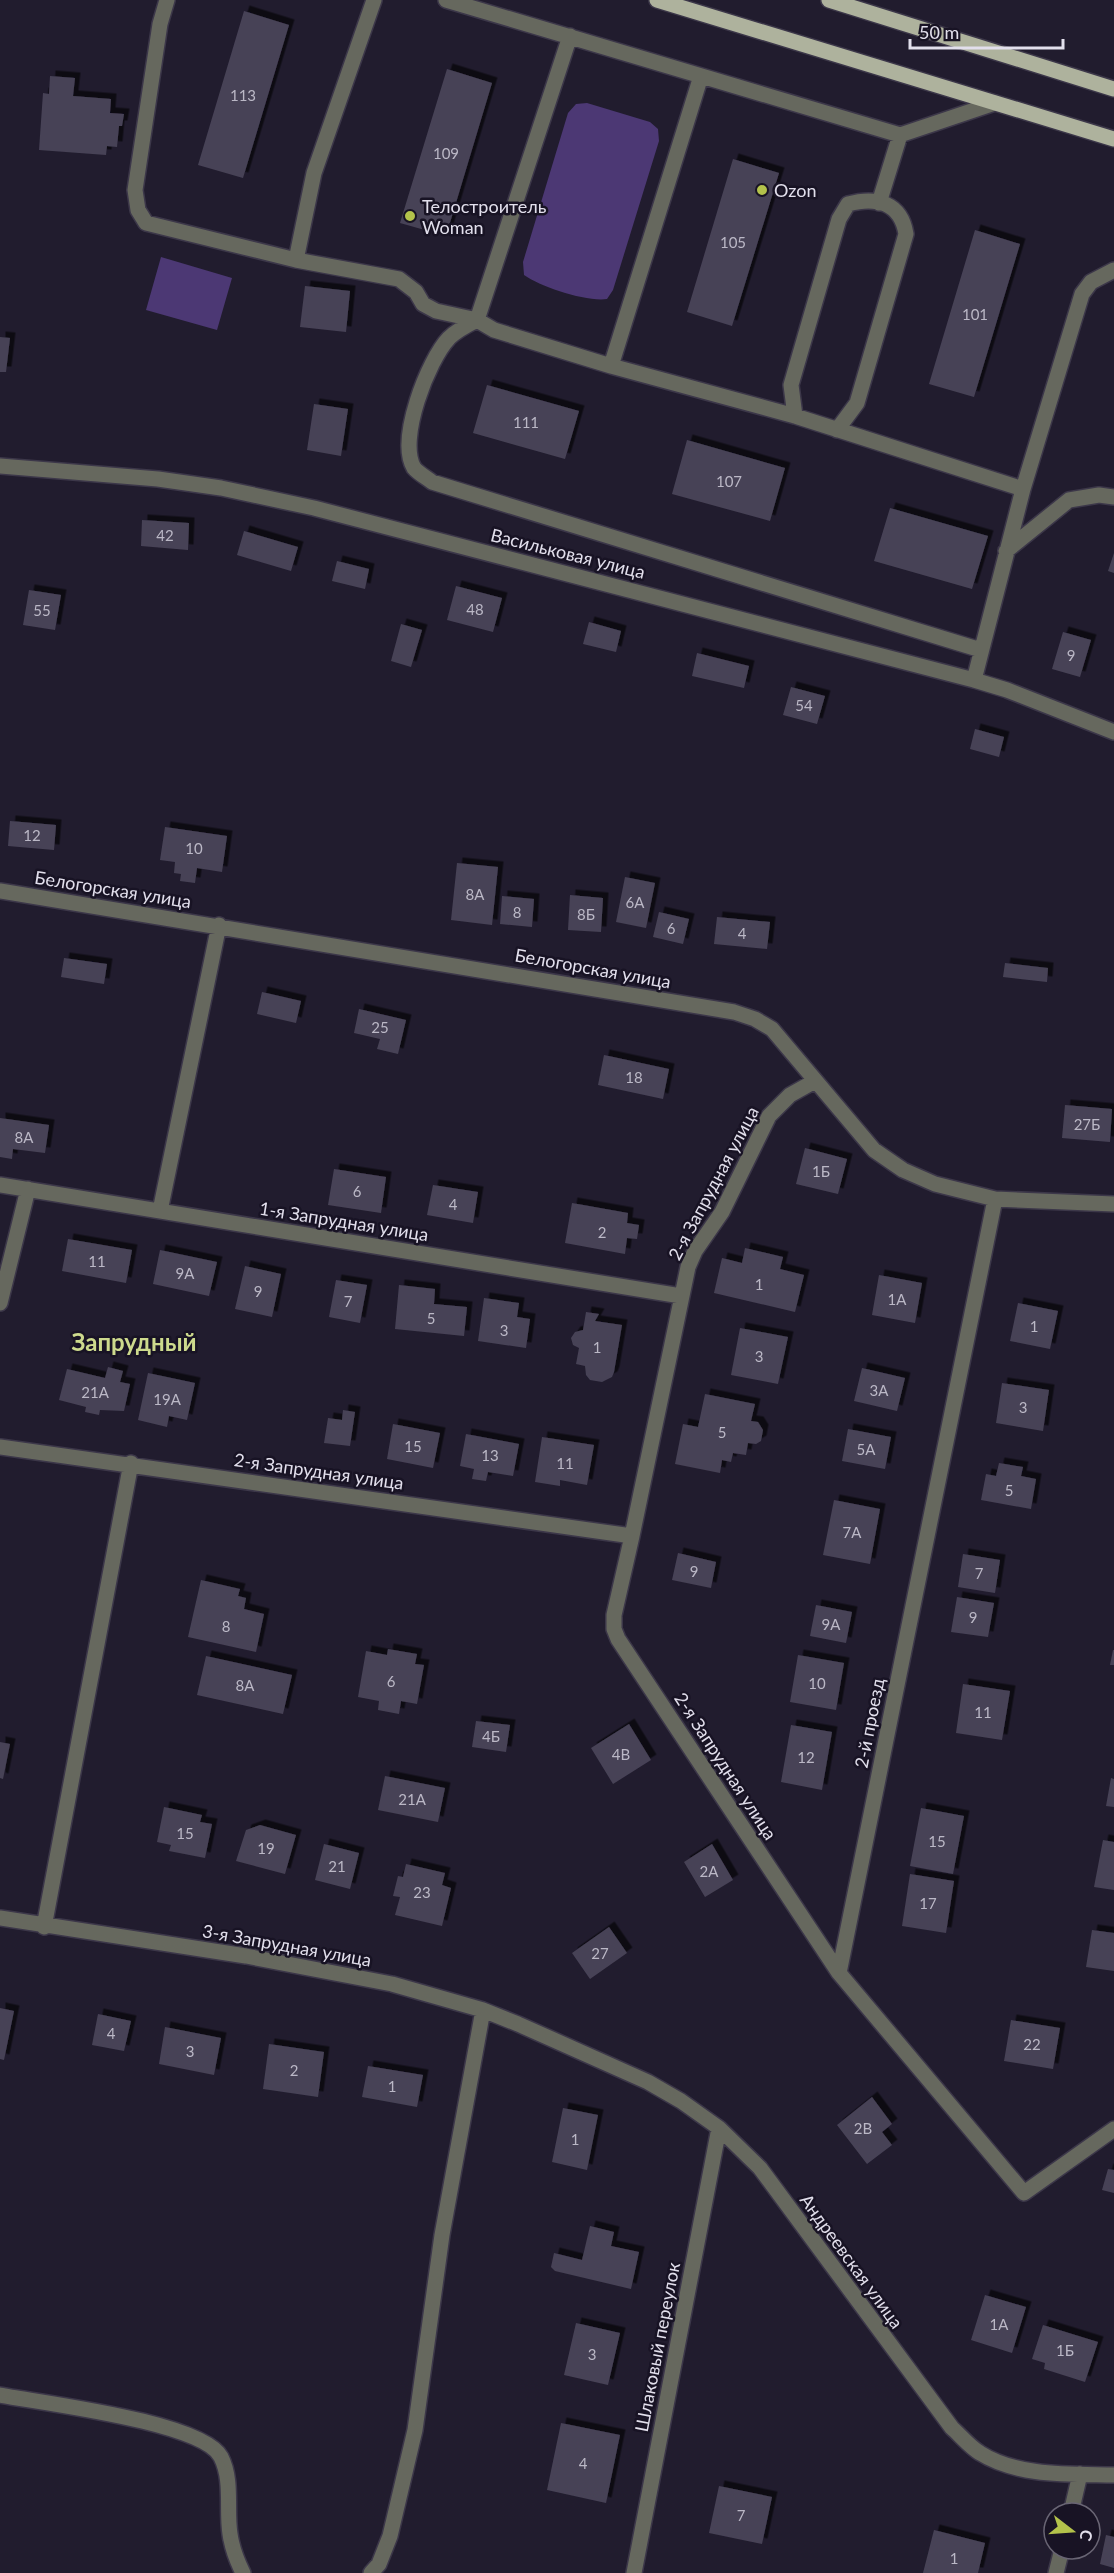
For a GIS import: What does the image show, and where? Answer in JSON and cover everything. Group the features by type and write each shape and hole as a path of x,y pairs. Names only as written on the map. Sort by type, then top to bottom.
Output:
{"main road":[{"path":"657,0 1114,139"},
{"path":"829,0 1114,89"}],"street":[{"path":"167,0 160,24 136,178 138,210 146,223 296,260 399,279 416,292 423,304 436,311 477,320 494,330 611,366 795,416 1023,489"},
{"path":"296,260 314,172 374,0"},
{"path":"446,0 900,135 995,103"},
{"path":"570,36 477,320 449,338 428,371 418,401 409,451 415,468 432,482 981,650"},
{"path":"611,366 701,76"},
{"path":"879,203 900,135"},
{"path":"795,416 790,385 839,219 848,204 865,199 879,203 898,210 904,222 906,234 857,403 837,430"},
{"path":"974,680 1023,489 1082,294 1091,282 1114,270"},
{"name":"Васильковая улица","path":"0,466 158,479 221,488 291,503 596,580 974,680 1114,732"},
{"path":"1006,551 1069,500 1099,495 1114,497"},
{"name":"Белогорская улица","path":"0,891 219,925 734,1012 755,1019 771,1029 874,1150 903,1170 935,1184 995,1199 1114,1204"},
{"path":"159,1211 219,925"},
{"name":"2-я Запрудная улица","path":"815,1082 790,1095 769,1116 722,1212 696,1251 681,1296 614,1615 614,1629 618,1639 839,1973"},
{"name":"1-я Запрудная улица","path":"0,1185 681,1296"},
{"path":"0,1303 28,1190"},
{"name":"2-й проезд","path":"839,1973 995,1199"},
{"name":"2-я Запрудная улица","path":"0,1447 131,1463 632,1536"},
{"path":"44,1927 131,1463"},
{"name":"3-я Запрудная улица","path":"0,1918 44,1927 246,1956 369,1980 483,2010 560,2042"},
{"path":"839,1973 1024,2193 1114,2129"},
{"path":"371,2573 386,2550 415,2430 442,2235 483,2010"},
{"name":"Андреевская улица","path":"560,2042 648,2082 681,2101 719,2128 760,2168 951,2428 979,2453 1004,2464 1038,2471 1114,2475"},
{"name":"Шлаковый переулок","path":"634,2573 719,2128"},
{"path":"0,2395 146,2422 192,2435 211,2446 221,2456 227,2472 230,2534 243,2573"},
{"path":"1074,2501 1080,2474"}],"shaded area":[{"path":"587,103 650,122 658,129 659,141 613,290 607,299 564,293 524,275 523,262 568,113 576,104"},
{"path":"161,257 232,278 217,330 146,310"}],"building":[{"path":"244,11 289,25 243,178 198,165"},
{"path":"447,69 492,83 446,236 400,223"},
{"path":"50,76 75,78 73,96 111,99 110,113 124,114 122,126 119,126 117,147 107,146 106,155 39,150 43,93 49,94"},
{"path":"733,159 779,173 732,326 687,312"},
{"path":"975,230 1020,244 974,397 929,384"},
{"path":"305,286 350,291 346,332 300,327"},
{"path":"0,337 10,338 6,372 0,372"},
{"path":"487,385 579,411 565,459 473,433"},
{"path":"314,404 348,409 341,456 307,450"},
{"path":"687,440 785,468 770,521 672,494"},
{"path":"890,508 988,536 972,589 874,561"},
{"path":"142,520 189,523 188,550 141,546"},
{"path":"244,531 298,547 291,571 237,555"},
{"path":"1114,553 1114,573 1108,571"},
{"path":"337,561 369,569 365,589 332,581"},
{"path":"456,586 502,598 493,632 447,620"},
{"path":"29,590 61,595 55,630 23,625"},
{"path":"589,622 621,631 616,652 583,644"},
{"path":"401,624 422,630 411,667 391,661"},
{"path":"1063,632 1091,640 1080,677 1052,669"},
{"path":"697,653 749,666 744,688 692,676"},
{"path":"791,687 825,696 817,724 783,715"},
{"path":"975,729 1004,737 999,757 970,749"},
{"path":"10,821 56,825 54,850 8,846"},
{"path":"165,827 227,836 222,872 197,868 195,883 180,881 181,874 174,873 175,862 160,860"},
{"path":"457,863 498,867 492,925 451,920"},
{"path":"625,877 655,883 646,928 616,922"},
{"path":"570,895 603,898 601,932 568,930"},
{"path":"502,896 534,899 532,927 500,924"},
{"path":"659,912 689,919 683,944 653,937"},
{"path":"717,917 770,922 767,949 714,944"},
{"path":"64,958 107,964 104,984 61,977"},
{"path":"1005,963 1048,968 1047,982 1003,977"},
{"path":"262,992 301,1001 296,1023 257,1014"},
{"path":"359,1009 406,1020 398,1054 377,1049 380,1039 354,1033"},
{"path":"604,1055 669,1069 663,1099 598,1085"},
{"path":"1065,1105 1112,1109 1110,1142 1062,1138"},
{"path":"0,1118 49,1125 45,1153 13,1149 12,1159 0,1157"},
{"path":"805,1148 847,1159 838,1194 796,1184"},
{"path":"334,1169 386,1177 381,1213 328,1205"},
{"path":"433,1185 478,1192 473,1223 427,1215"},
{"path":"572,1203 628,1213 627,1223 639,1225 637,1239 627,1238 625,1254 565,1243"},
{"path":"68,1239 132,1250 126,1283 62,1271"},
{"path":"745,1248 783,1257 780,1269 804,1275 795,1312 714,1293 722,1258 742,1263"},
{"path":"160,1250 217,1262 209,1296 153,1284"},
{"path":"245,1266 281,1274 272,1317 235,1309"},
{"path":"879,1275 922,1283 915,1323 872,1315"},
{"path":"336,1280 367,1285 360,1323 329,1317"},
{"path":"399,1285 435,1289 434,1304 467,1307 464,1336 395,1329"},
{"path":"484,1298 519,1303 517,1317 530,1319 526,1348 478,1341"},
{"path":"1018,1303 1058,1311 1050,1349 1010,1341"},
{"path":"586,1312 599,1314 595,1321 622,1325 614,1372 612,1377 602,1382 590,1380 586,1375 585,1366 576,1364 579,1348 573,1345 571,1338 575,1332 583,1330"},
{"path":"740,1328 788,1337 778,1384 731,1375"},
{"path":"108,1367 123,1371 120,1382 130,1384 124,1411 100,1410 99,1415 85,1412 86,1407 59,1400 67,1369 105,1378"},
{"path":"862,1368 905,1378 897,1411 854,1401"},
{"path":"148,1373 195,1383 187,1420 169,1416 167,1427 138,1420"},
{"path":"1002,1383 1049,1390 1043,1431 996,1423"},
{"path":"705,1394 755,1404 751,1421 758,1422 763,1430 761,1441 756,1444 748,1443 746,1455 733,1453 731,1462 722,1460 720,1473 675,1464 683,1424 698,1427"},
{"path":"343,1410 355,1412 350,1446 324,1443 328,1418 342,1420"},
{"path":"393,1424 440,1433 433,1468 387,1459"},
{"path":"848,1429 891,1437 885,1469 842,1461"},
{"path":"466,1434 519,1444 513,1476 488,1472 486,1481 472,1479 474,1469 460,1466"},
{"path":"542,1437 594,1445 587,1485 560,1480 560,1486 535,1482"},
{"path":"999,1463 1023,1467 1021,1476 1036,1479 1031,1509 981,1500 986,1474 996,1476"},
{"path":"834,1500 880,1509 870,1564 823,1555"},
{"path":"678,1553 716,1562 711,1588 672,1580"},
{"path":"963,1554 1000,1560 995,1593 958,1587"},
{"path":"201,1580 240,1589 238,1596 246,1598 244,1609 264,1614 256,1652 188,1637"},
{"path":"957,1597 994,1603 988,1637 951,1632"},
{"path":"816,1605 852,1612 846,1643 810,1636"},
{"path":"388,1649 417,1654 415,1664 424,1665 417,1704 401,1701 399,1714 378,1710 379,1701 358,1697 366,1651 387,1655"},
{"path":"1113,1650 1114,1665 1110,1665"},
{"path":"798,1655 844,1663 836,1710 790,1702"},
{"path":"206,1656 292,1675 283,1714 197,1695"},
{"path":"963,1684 1010,1691 1002,1740 956,1733"},
{"path":"476,1721 510,1725 506,1752 472,1747"},
{"path":"629,1724 651,1760 613,1784 591,1748"},
{"path":"791,1725 832,1732 822,1790 781,1782"},
{"path":"0,1742 10,1744 3,1779 0,1778"},
{"path":"385,1776 445,1788 438,1822 378,1810"},
{"path":"1111,1778 1114,1779 1114,1807 1106,1806"},
{"path":"164,1807 202,1815 200,1822 212,1824 205,1858 169,1851 171,1845 157,1842"},
{"path":"921,1808 964,1816 953,1874 910,1866"},
{"path":"260,1825 296,1835 285,1874 236,1861 246,1830"},
{"path":"1103,1840 1114,1842 1114,1890 1094,1887"},
{"path":"324,1844 359,1853 350,1889 315,1880"},
{"path":"712,1844 733,1880 705,1897 684,1862"},
{"path":"406,1864 445,1873 442,1885 451,1888 442,1926 395,1915 400,1897 393,1896 398,1876 403,1877"},
{"path":"910,1874 954,1881 946,1933 902,1926"},
{"path":"609,1927 627,1953 590,1979 572,1953"},
{"path":"1092,1930 1114,1933 1114,1971 1086,1967"},
{"path":"0,2008 14,2011 4,2060 0,2059"},
{"path":"98,2014 131,2021 124,2051 92,2045"},
{"path":"1011,2020 1060,2028 1053,2069 1004,2061"},
{"path":"165,2027 221,2038 214,2075 159,2064"},
{"path":"269,2044 324,2052 318,2097 263,2089"},
{"path":"368,2066 423,2075 417,2107 362,2097"},
{"path":"872,2097 892,2124 882,2132 892,2145 867,2164 837,2125"},
{"path":"563,2108 598,2115 587,2170 552,2162"},
{"path":"1108,2169 1114,2170 1114,2193 1102,2190"},
{"path":"590,2226 614,2232 611,2246 639,2252 631,2289 555,2271 551,2267 554,2253 582,2260"},
{"path":"985,2295 1026,2307 1012,2353 971,2340"},
{"path":"576,2323 620,2333 608,2385 564,2375"},
{"path":"1043,2325 1098,2342 1085,2382 1044,2369 1045,2363 1032,2359"},
{"path":"561,2423 620,2435 606,2503 547,2490"},
{"path":"719,2486 772,2497 762,2544 709,2533"},
{"path":"934,2530 985,2543 978,2573 923,2573"},
{"path":"1106,2535 1114,2537 1114,2568 1100,2564"}],"place":[{"name":"Ozon","path":"762,190"},
{"name":"Телостроитель Woman","path":"410,216"}],"district":[{"name":"Запрудный","path":"134,1341"}]}
